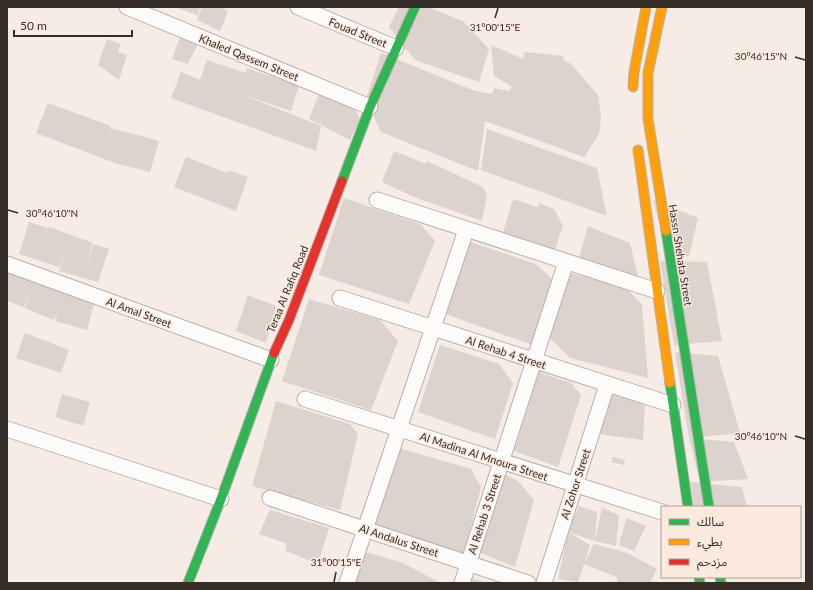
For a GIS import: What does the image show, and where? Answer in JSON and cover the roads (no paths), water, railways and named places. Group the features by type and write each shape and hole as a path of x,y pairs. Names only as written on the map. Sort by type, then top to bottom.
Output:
{"main road":[{"name":"Teraa Al Rafiq Road","path":"188,583 221,499 271,360 289,320 370,107 415,7"},
{"path":"633,99 634,72 646,7"},
{"name":"Hassn Shehata Street","path":"662,7 648,73 648,119 709,506"},
{"path":"638,143 657,291 688,506"}],"street":[{"name":"Khaled Qassem Street","path":"127,7 370,107"},
{"name":"Fouad Street","path":"298,7 396,48"},
{"path":"377,200 657,291"},
{"path":"347,583 466,230"},
{"name":"Al Rehab 3 Street","path":"462,583 566,262"},
{"name":"Al Amal Street","path":"7,264 271,360"},
{"name":"Al Rehab 4 Street","path":"340,298 673,405"},
{"name":"Al Zohor Street","path":"544,583 607,384"},
{"name":"Al Madina Al Mnoura Street","path":"305,399 661,512"},
{"path":"7,429 221,499"},
{"name":"Al Andalus Street","path":"270,498 528,583"}]}
